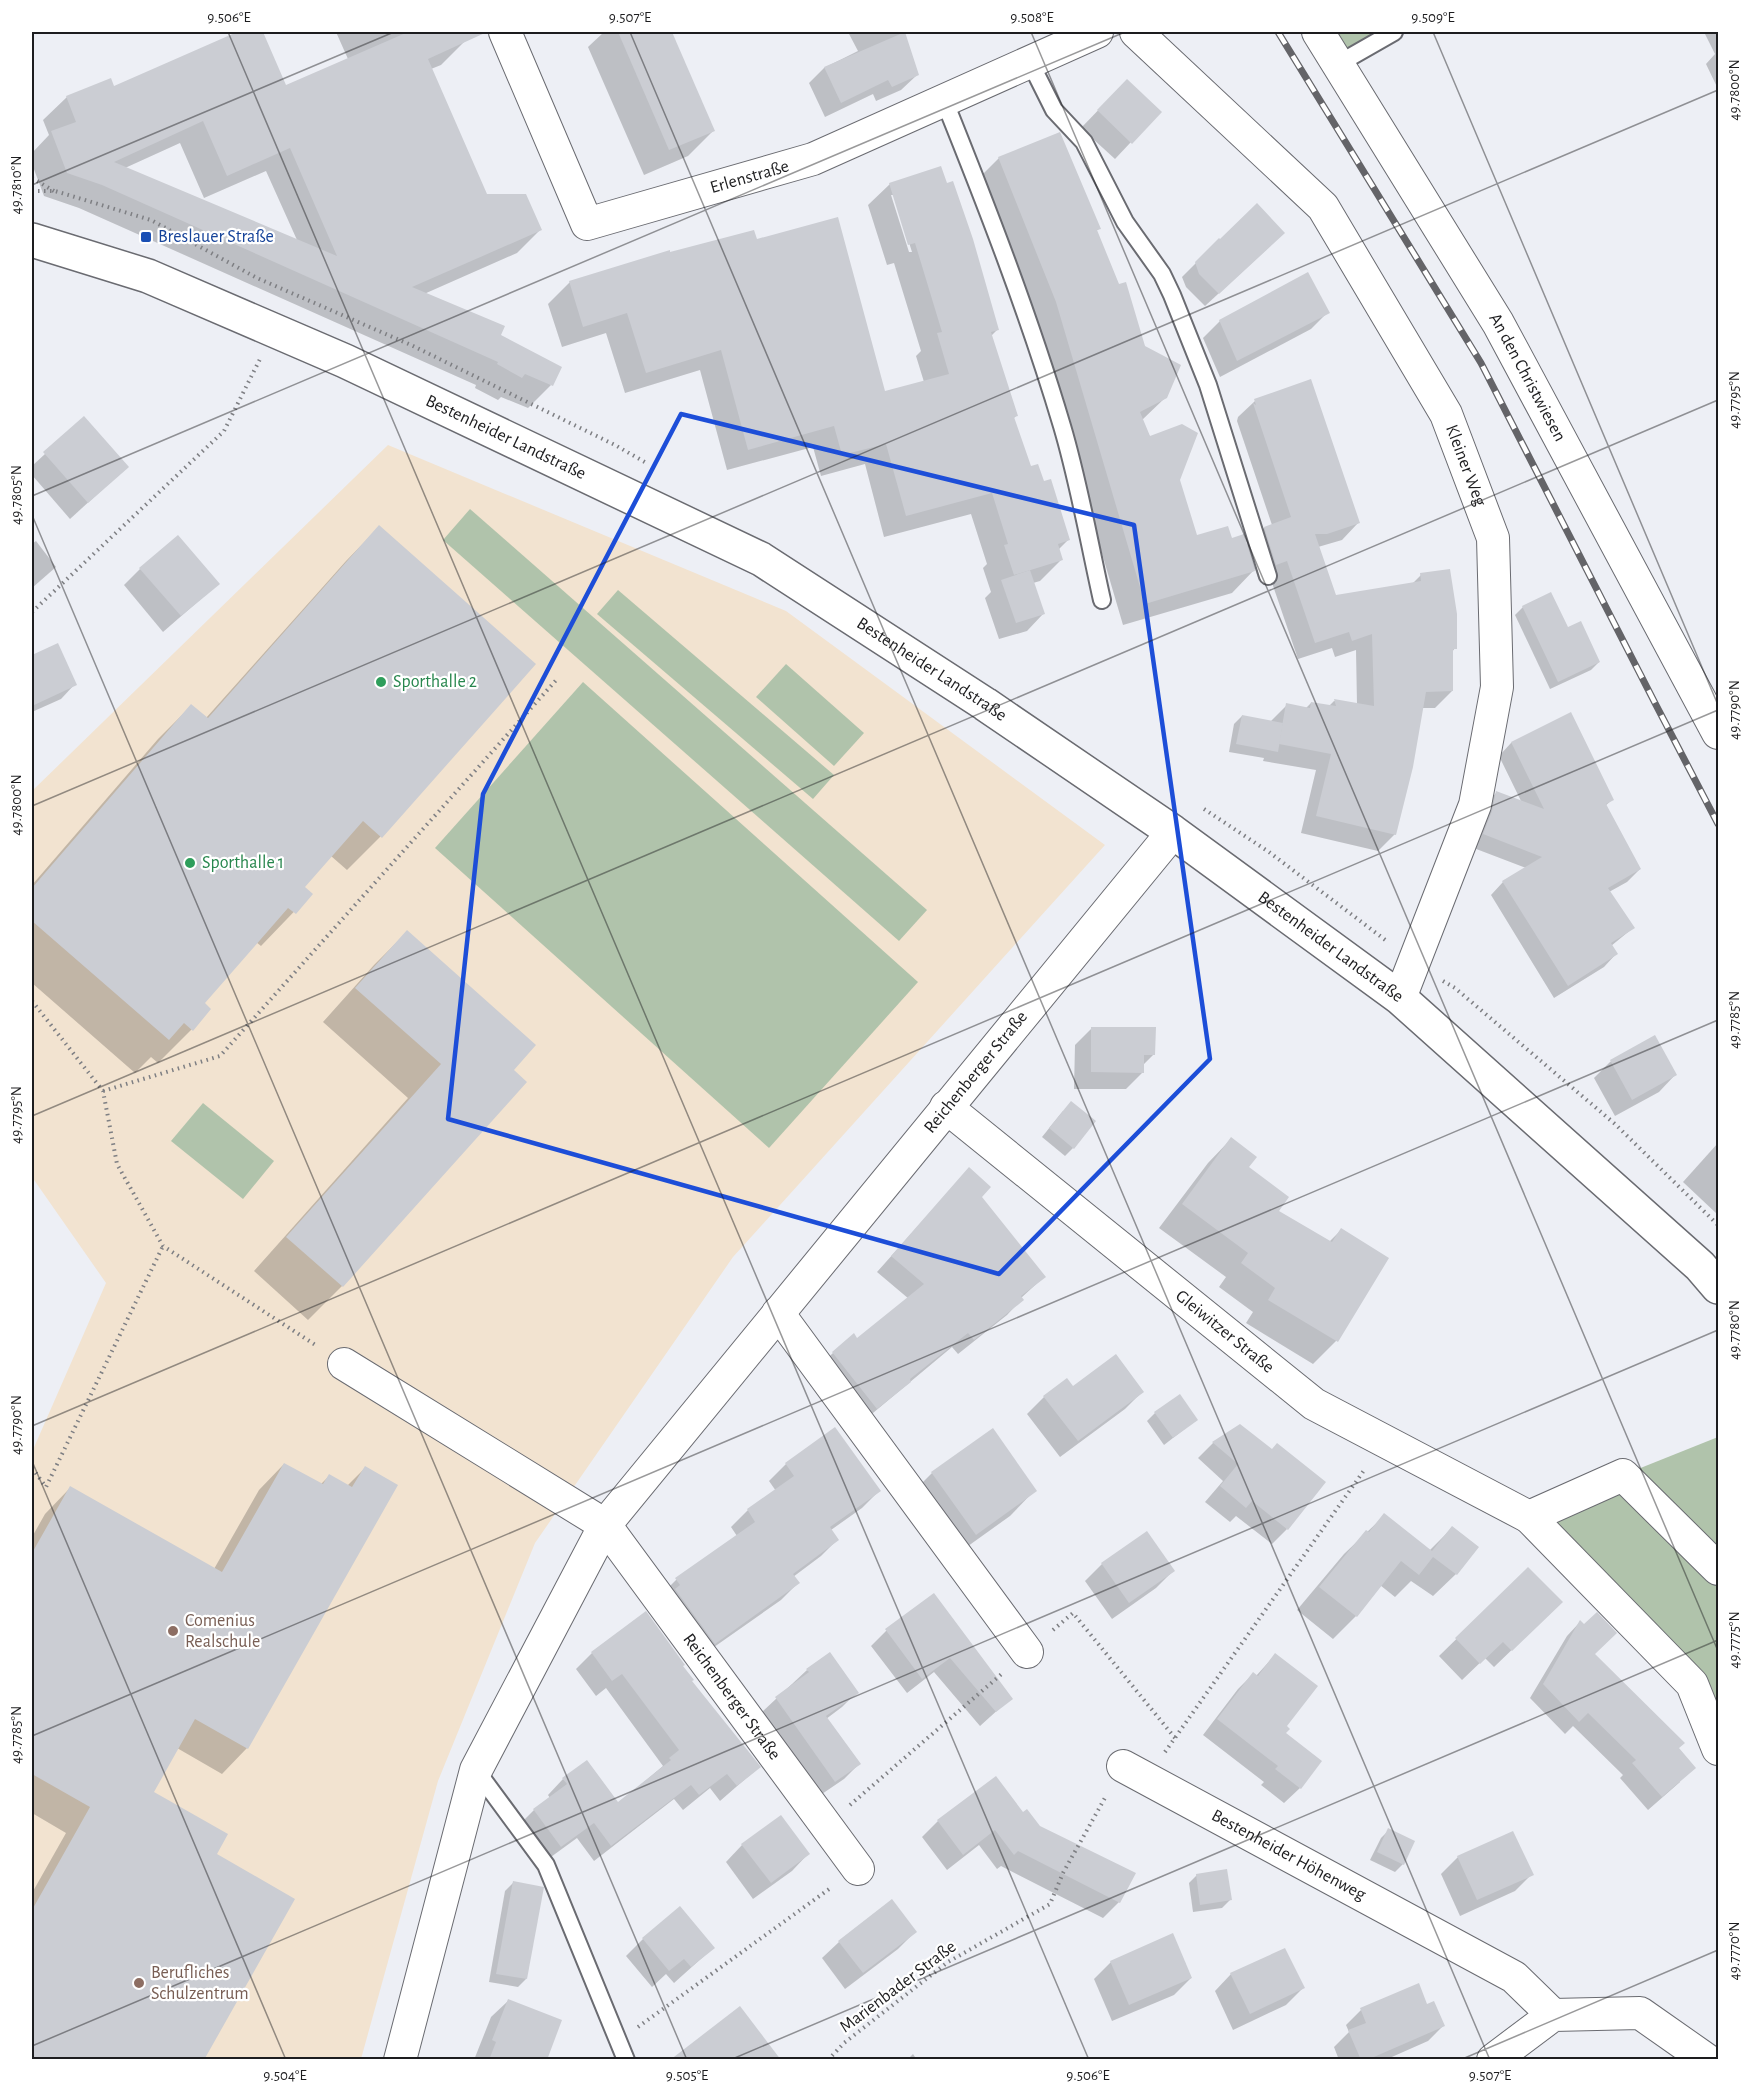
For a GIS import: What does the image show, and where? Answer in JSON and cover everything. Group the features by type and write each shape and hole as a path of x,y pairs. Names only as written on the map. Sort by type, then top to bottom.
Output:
{"main road":[{"name":"Bestenheider Landstraße","path":"32,240 148,276 345,361 761,559 985,704 1173,832 1400,998 1700,1266 1719,1287"}],"street":[{"name":"Erlenstraße","path":"505,32 587,224 813,159 1097,32"},
{"name":"Kleiner Weg","path":"1136,32 1323,207 1446,414 1493,538 1497,687 1475,805 1400,998"},
{"name":"An den Christwiesen","path":"1317,32 1498,323 1719,733"},
{"name":"Reichenberger Straße","path":"400,2060 476,1770 605,1525 1173,832"},
{"name":"Gleiwitzer Straße","path":"946,1107 1314,1404 1529,1517"},
{"path":"778,1313 1027,1652"},
{"name":"Reichenberger Straße","path":"344,1364 605,1525 858,1869"},
{"path":"1719,1569 1623,1475 1529,1517 1692,1684 1719,1749"},
{"name":"Bestenheider Höhenweg","path":"1135,1773 1514,1977 1553,2015"},
{"path":"1493,2060 1553,2015 1640,2013 1707,2060"}],"lane":[{"path":"1338,64 1394,32"},
{"path":"1030,62 1054,110 1087,148 1125,222 1161,274 1172,295 1208,385 1268,576"},
{"path":"944,100 990,213 1029,323 1059,418 1102,600"},
{"path":"476,1770 546,1865 626,2060"}],"path":[{"path":"32,178 55,192"},
{"path":"32,612 224,431 274,330"},
{"path":"103,1091 220,1056 558,678"},
{"path":"1414,962 1455,988 1615,1124 1719,1225"},
{"path":"32,1001 103,1091 117,1164 164,1246 344,1364"},
{"path":"32,1468 46,1487 164,1246"},
{"path":"1135,1773 1175,1738 1384,1441"},
{"path":"826,1826 1073,1613 1175,1738"},
{"name":"Marienbader Straße","path":"828,2060 844,2043 948,1962 1050,1904 1063,1874 1135,1773"},
{"path":"618,2041 858,1869"}],"highlighted area":[{"path":"681,414 1134,525 1210,1059 999,1274 448,1119 483,794"}],"shaded area":[{"path":"388,445 786,611 1105,845 733,1257 535,1543 438,1781 361,2059 32,2060 32,1452 106,1283 32,1177 32,791"}],"green space":[{"path":"1318,32 1394,32 1338,64"},
{"path":"470,509 927,910 899,941 443,540"},
{"path":"618,590 834,775 813,799 597,614"},
{"path":"786,664 864,733 834,766 756,697"},
{"path":"583,682 918,982 769,1148 435,848"},
{"path":"203,1103 274,1161 243,1199 171,1141"},
{"path":"1718,1437 1718,1750 1692,1684 1529,1517 1623,1475"}],"building":[{"path":"237,32 263,32 286,85 408,32 487,32 428,59 487,194 526,194 542,230 412,287 505,326 501,335 562,367 553,386 525,374 522,378 497,364 498,362 102,185 67,173 51,131 76,122 66,96 111,78 114,86","holes":["203,121 227,176 290,148 337,256 114,162"]},
{"path":"618,32 672,32 715,131 669,150"},
{"path":"905,32 919,75 892,87 888,80 841,103 824,67"},
{"path":"1127,79 1162,112 1132,144 1097,110"},
{"path":"1060,132 1101,229 1097,230 1119,284 1126,282 1145,346 1181,365 1167,398 1140,412 1150,436 1182,424 1198,433 1180,480 1197,535 1228,526 1232,538 1244,534 1255,571 1145,604 1056,302 998,157"},
{"path":"941,166 947,183 953,181 973,239 999,330 991,332 1018,416 1014,417 1031,466 1038,464 1044,481 1051,479 1070,540 1058,544 1063,560 1014,575 1004,545 1008,544 992,493 906,516 886,444 842,455 834,426 748,450 721,350 646,373 627,313 583,327 569,281 670,250 670,252 754,230 757,239 838,217 885,391 949,374 937,333 942,332 915,243 908,245 889,183"},
{"path":"1257,203 1285,233 1219,294 1199,274 1195,262"},
{"path":"1308,272 1330,313 1237,361 1219,320"},
{"path":"1311,379 1360,523 1327,534 1315,534 1336,595 1421,581 1420,573 1450,569 1457,614 1457,649 1453,649 1453,691 1426,692 1413,767 1396,835 1316,816 1331,754 1279,744 1286,703 1310,708 1311,702 1336,706 1334,699 1374,706 1372,634 1352,641 1349,632 1315,643 1287,561 1276,565 1264,527 1291,517 1253,403 1256,405 1254,399"},
{"path":"84,416 129,467 88,503 43,452"},
{"path":"379,525 536,664 382,838 363,821 305,887 313,894 296,914 288,908 205,1003 211,1009 193,1031 184,1023 169,1040 32,921 32,888 191,704 208,718"},
{"path":"178,535 220,584 181,616 139,568"},
{"path":"1030,570 1045,614 1016,623 1001,580"},
{"path":"1551,592 1568,627 1581,621 1600,662 1558,682 1522,606"},
{"path":"58,643 77,685 32,706 32,655"},
{"path":"1571,712 1614,800 1606,804 1641,869 1608,888 1635,928 1611,943 1618,954 1568,986 1502,881 1542,857 1483,834 1492,811 1496,791 1544,809 1511,742"},
{"path":"1242,715 1283,723 1278,752 1236,744"},
{"path":"407,930 536,1045 514,1070 527,1082 343,1287 286,1237 441,1064 355,988"},
{"path":"1091,1027 1156,1027 1155,1055 1144,1055 1144,1073 1091,1072"},
{"path":"1655,1035 1677,1075 1632,1100 1610,1060"},
{"path":"1071,1101 1096,1121 1074,1149 1049,1128"},
{"path":"1231,1137 1257,1157 1249,1167 1289,1197 1279,1211 1332,1242 1341,1228 1389,1258 1338,1342 1268,1300 1275,1288 1241,1263 1248,1253 1182,1204"},
{"path":"969,1167 991,1187 982,1197 1046,1277 1021,1296 1024,1300 974,1340 968,1333 910,1379 911,1382 877,1409 832,1352 854,1333 857,1338 924,1284 891,1256"},
{"path":"1116,1354 1144,1392 1078,1441 1043,1396 1067,1378 1073,1386"},
{"path":"1180,1394 1198,1420 1173,1438 1154,1412"},
{"path":"1240,1424 1272,1449 1277,1443 1326,1482 1288,1530 1252,1501 1246,1508 1220,1486 1238,1464 1212,1442"},
{"path":"835,1427 881,1491 830,1527 839,1540 793,1574 800,1583 715,1644 675,1589 680,1585 675,1578 755,1522 747,1509 794,1476 785,1463"},
{"path":"993,1428 1037,1491 976,1535 931,1472"},
{"path":"284,1463 323,1484 329,1474 352,1487 365,1466 398,1485 248,1749 195,1719 154,1792 228,1834 217,1854 295,1899 204,2060 32,2060 32,1910 90,1807 32,1774 32,1553 70,1486 222,1572"},
{"path":"1384,1513 1432,1551 1452,1526 1479,1547 1457,1575 1433,1557 1419,1575 1401,1561 1357,1617 1319,1587 1366,1530 1369,1532"},
{"path":"1147,1531 1175,1571 1129,1603 1101,1563"},
{"path":"1528,1567 1563,1602 1512,1651 1503,1642 1480,1664 1455,1638"},
{"path":"934,1593 1013,1699 996,1712 950,1658 922,1679 885,1629"},
{"path":"646,1611 685,1665 683,1666 694,1680 692,1681 761,1767 737,1786 727,1774 699,1795 691,1785 611,1846 594,1823 561,1847 533,1809 567,1784 562,1778 587,1760 618,1802 671,1760 669,1758 679,1750 622,1674 612,1681 591,1652"},
{"path":"1597,1612 1617,1633 1595,1654 1685,1743 1679,1748 1696,1768 1662,1797 1632,1763 1636,1760 1588,1713 1579,1722 1543,1684 1580,1620 1584,1624"},
{"path":"830,1652 859,1693 826,1716 861,1764 835,1782 775,1697 809,1672 806,1669"},
{"path":"1275,1653 1318,1686 1287,1726 1290,1729 1286,1733 1322,1761 1301,1789 1275,1769 1278,1766 1217,1719 1253,1672 1258,1676"},
{"path":"996,1776 1023,1812 1027,1809 1040,1826 1136,1873 1120,1903 1018,1851 1014,1855 995,1830 963,1855 937,1820"},
{"path":"781,1815 810,1854 771,1883 741,1844"},
{"path":"1388,1828 1415,1841 1404,1865 1377,1852"},
{"path":"1513,1831 1534,1875 1477,1900 1457,1856"},
{"path":"1227,1869 1232,1900 1200,1905 1196,1874"},
{"path":"513,1881 544,1887 527,1979 496,1974"},
{"path":"892,1899 917,1932 863,1973 838,1941"},
{"path":"680,1906 715,1948 691,1967 684,1959 669,1971 642,1938"},
{"path":"1173,1933 1192,1978 1129,2005 1110,1961"},
{"path":"1285,1948 1305,1988 1250,2014 1230,1973"},
{"path":"1419,1983 1427,2004 1434,2001 1445,2026 1367,2060 1361,2060 1348,2030 1366,2023 1360,2008"},
{"path":"508,1999 562,2020 547,2060 489,2060 496,2042 492,2040"},
{"path":"740,2006 781,2060 670,2060"}],"railway":[{"path":"1278,32 1481,363 1718,824"}],"place":[{"name":"Breslauer Straße","path":"146,237"},
{"name":"Sporthalle 2","path":"381,682"},
{"name":"Sporthalle 1","path":"190,863"},
{"name":"Comenius Realschule","path":"173,1631"},
{"name":"Berufliches Schulzentrum","path":"139,1983"}]}
